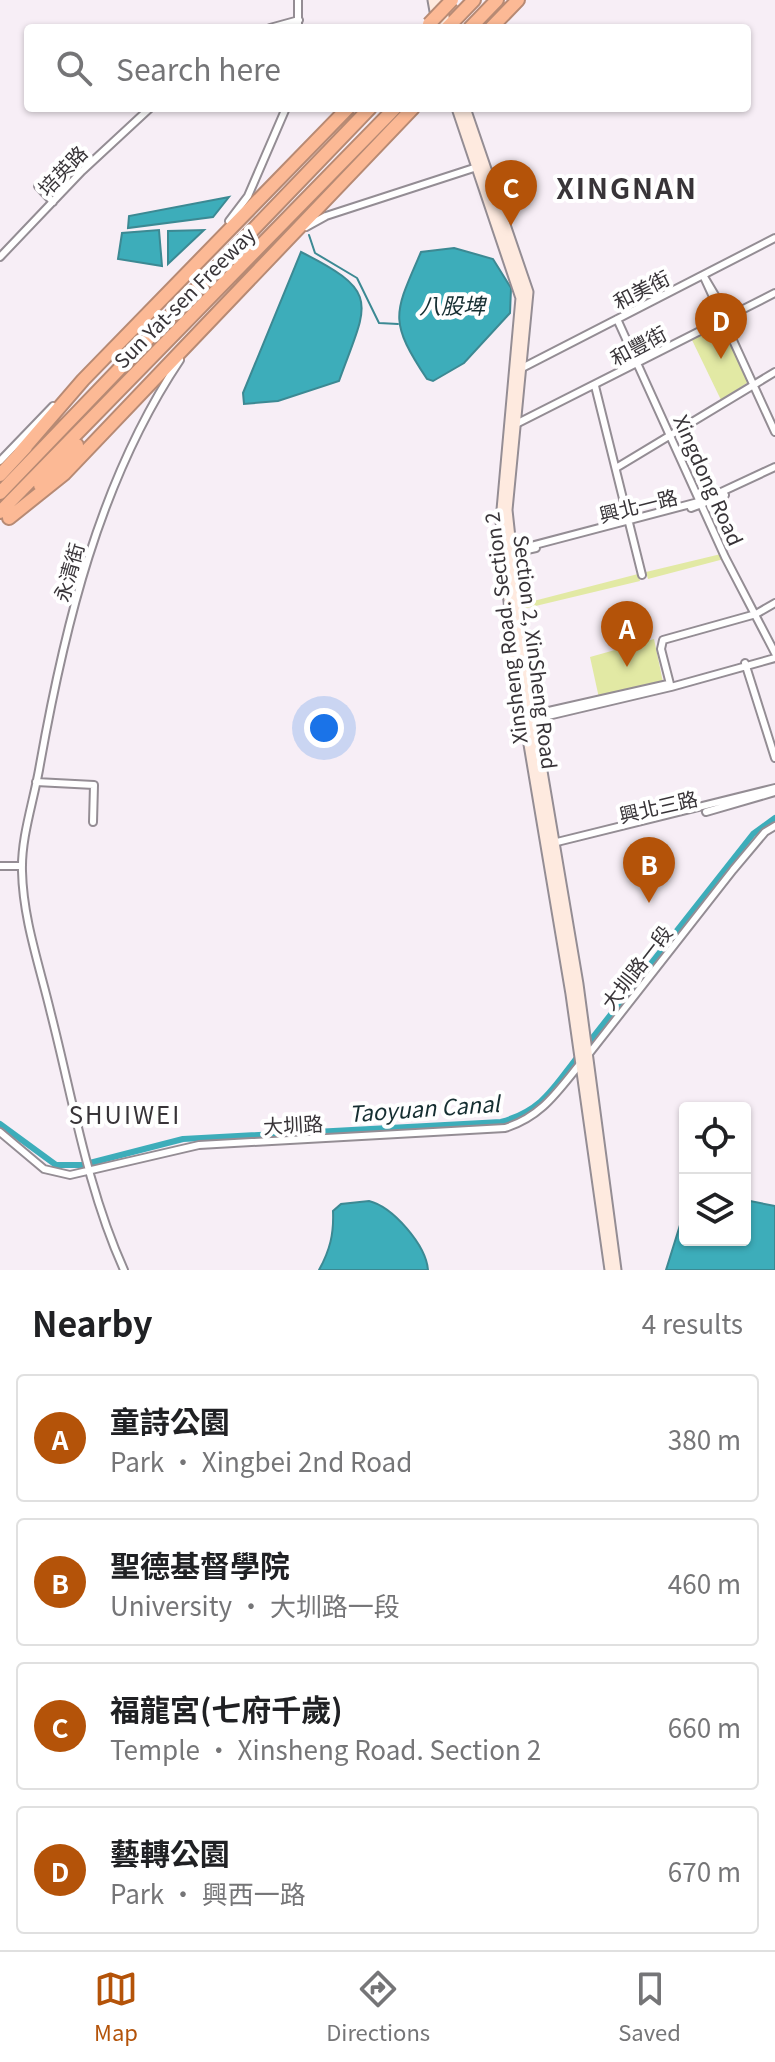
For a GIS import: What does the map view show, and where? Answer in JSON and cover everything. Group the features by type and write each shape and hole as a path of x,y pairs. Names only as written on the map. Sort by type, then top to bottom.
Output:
{"highway":[{"path":"432,24 452,0"},
{"path":"450,24 474,0"},
{"path":"474,24 497,0"},
{"path":"495,24 518,0"},
{"path":"0,475 83,380 344,112"},
{"name":"Sun Yat-sen Freeway","path":"0,493 366,112"},
{"name":"Sun Yat-sen Freeway","path":"3,520 391,112"},
{"path":"3,520 64,474 409,112"},
{"path":"20,453 269,211"}],"main road":[{"path":"430,24 433,0"},
{"path":"441,0 447,24"},
{"name":"Section 2, XinSheng Road","path":"459,112 480,166 521,298 501,498 529,718 551,845"},
{"name":"Xinsheng Road. Section 2","path":"466,112 480,166 528,292 507,510 509,553"},
{"path":"551,845 610,1270"},
{"path":"583,1060 616,1270"}],"street":[{"path":"298,0 298,24"},
{"path":"284,24 299,20"},
{"name":"培英路","path":"0,257 146,112"},
{"path":"0,461 235,215 284,112"},
{"name":"永清街","path":"124,1270 88,1171 34,949 22,866 63,650 93,541 123,467 178,362 314,221 480,166"},
{"path":"38,186 53,202"},
{"name":"和美街","path":"522,368 775,238"},
{"path":"703,275 775,421"},
{"name":"和豐街","path":"516,424 775,293"},
{"name":"Xingdong Road","path":"617,319 725,557 775,655"},
{"path":"616,468 775,372"},
{"path":"757,382 775,432"},
{"path":"595,386 642,575"},
{"name":"興北一路","path":"509,553 703,503 775,470"},
{"path":"671,685 661,649 663,640 756,614 775,603"},
{"path":"529,718 671,685 775,655"},
{"path":"745,665 775,758"},
{"path":"766,729 775,724"},
{"path":"36,782 94,785 93,822"},
{"name":"興北三路","path":"551,845 775,790"},
{"name":"大圳路一段","path":"583,1060 733,870 765,832 775,826"},
{"path":"0,866 22,866"},
{"name":"大圳路","path":"0,1132 44,1169 70,1175 199,1145 505,1128 527,1121 543,1109 583,1060"}],"green space":[{"path":"719,326 724,327 750,381 721,400 692,340"},
{"path":"721,554 724,559 648,579 646,572"},
{"path":"638,574 640,581 523,609 522,604"},
{"path":"654,639 663,682 599,698 590,657"}],"water":[{"path":"229,197 213,217 128,228 129,216"},
{"path":"159,230 162,266 118,259 122,233"},
{"path":"204,230 168,264 168,231"},
{"name":"八股埤","path":"454,248 493,259 511,288 510,313 464,363 433,381 427,379 406,343 399,317 401,304 421,252"},
{"path":"301,252 345,278 356,290 361,303 361,317 339,381 278,401 244,404 243,393"},
{"path":"369,1201 388,1211 407,1228 426,1260 428,1270 319,1270 330,1242 333,1211 341,1204"},
{"path":"751,1201 775,1206 775,1270 666,1270 679,1228 679,1246 751,1246"}],"waterway":[{"path":"309,235 315,253 357,278 379,323 398,324"},
{"name":"Taoyuan Canal","path":"586,1046 753,834 775,818"},
{"name":"Taoyuan Canal","path":"0,1124 56,1165 82,1165 183,1139 501,1122 537,1104 554,1088 579,1055"}],"place":[{"name":"福龍宮(七府千歲)","path":"511,226"},
{"name":"藝轉公園","path":"721,359"},
{"name":"童詩公園","path":"627,667"},
{"name":"聖德基督學院","path":"649,903"}],"district":[{"name":"XINGNAN","path":"627,187"},
{"name":"SHUIWEI","path":"125,1113"}]}
